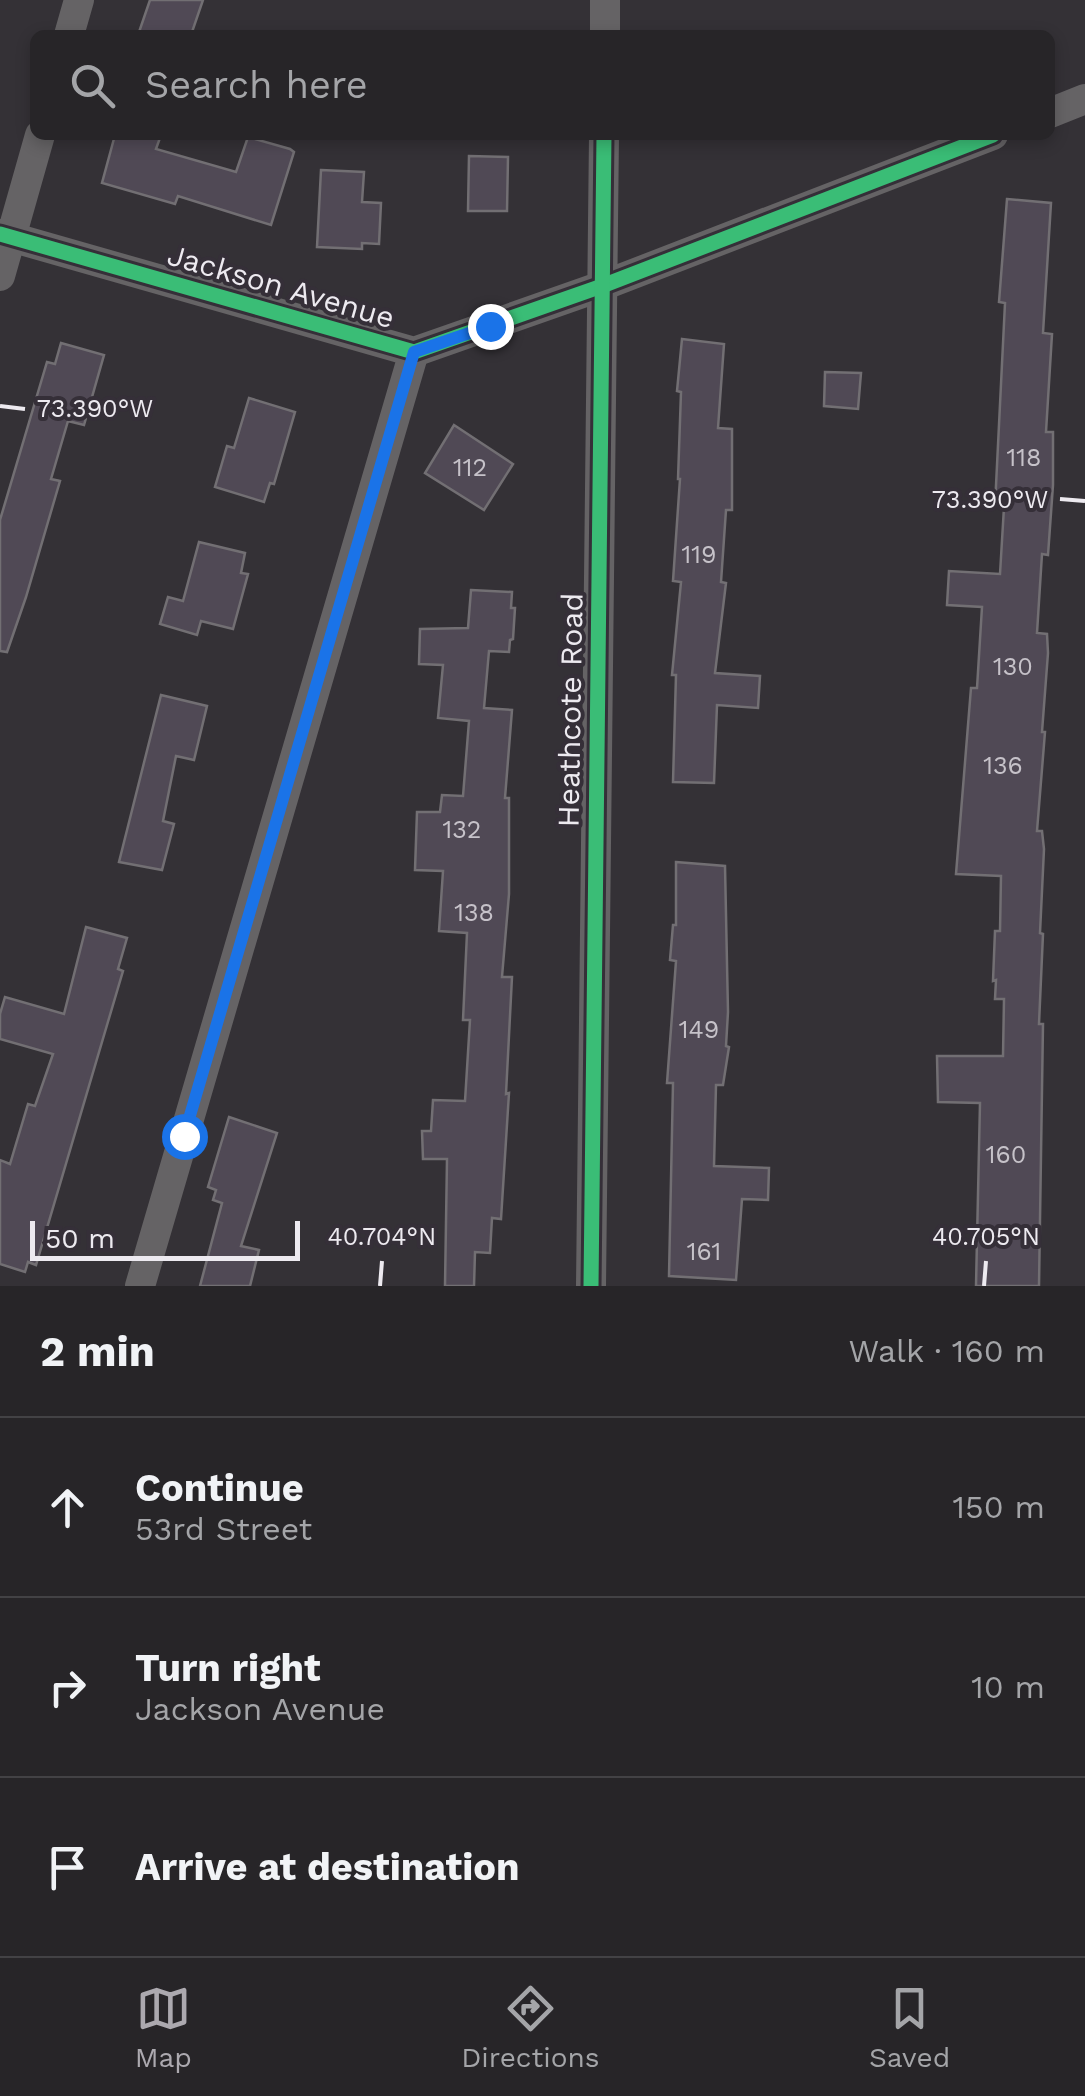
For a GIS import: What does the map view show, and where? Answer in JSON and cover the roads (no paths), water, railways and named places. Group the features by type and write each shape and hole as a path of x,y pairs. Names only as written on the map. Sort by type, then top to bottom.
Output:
{"street":[{"path":"70,30 79,0"},
{"path":"605,30 606,0"},
{"path":"1055,111 1085,100"},
{"path":"0,276 6,236 38,140"},
{"name":"Heathcote Road","path":"591,1286 604,140"},
{"name":"Jackson Avenue","path":"6,236 414,352 602,286 980,140"},
{"path":"140,1286 414,352"}]}
